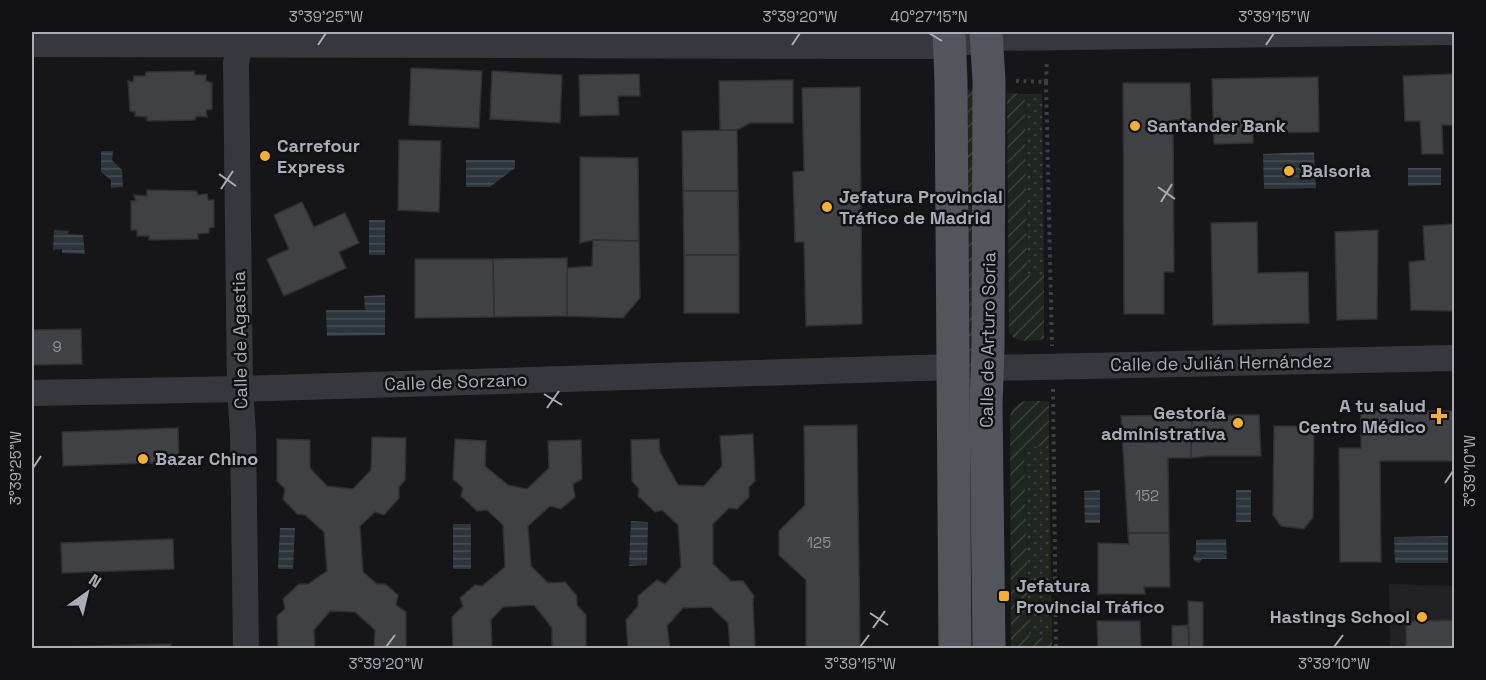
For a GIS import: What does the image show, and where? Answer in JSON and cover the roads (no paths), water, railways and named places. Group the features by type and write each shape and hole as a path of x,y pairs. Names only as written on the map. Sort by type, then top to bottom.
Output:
{"main road":[{"name":"Calle de Arturo Soria","path":"987,35 989,81 986,405 989,648"},
{"name":"Calle de Arturo Soria","path":"949,39 955,648"}],"street":[{"path":"32,44 241,38 949,39 987,35 1455,32"},
{"name":"Calle de Agastia","path":"241,38 236,63 246,648"},
{"name":"Calle de Julián Hernández","path":"987,368 1455,358"},
{"name":"Calle de Sorzano","path":"32,393 240,389 952,367"}],"place":[{"name":"Santander Bank","path":"1135,126"},
{"name":"Carrefour Express","path":"265,156"},
{"name":"Balsoria","path":"1289,171"},
{"name":"Jefatura Provincial Tráfico de Madrid","path":"827,207"},
{"name":"A tu salud Centro Médico","path":"1439,416"},
{"name":"Gestoría administrativa","path":"1238,423"},
{"name":"Bazar Chino","path":"143,459"},
{"name":"Jefatura Provincial Tráfico","path":"1004,596"},
{"name":"Hastings School","path":"1422,617"}]}
